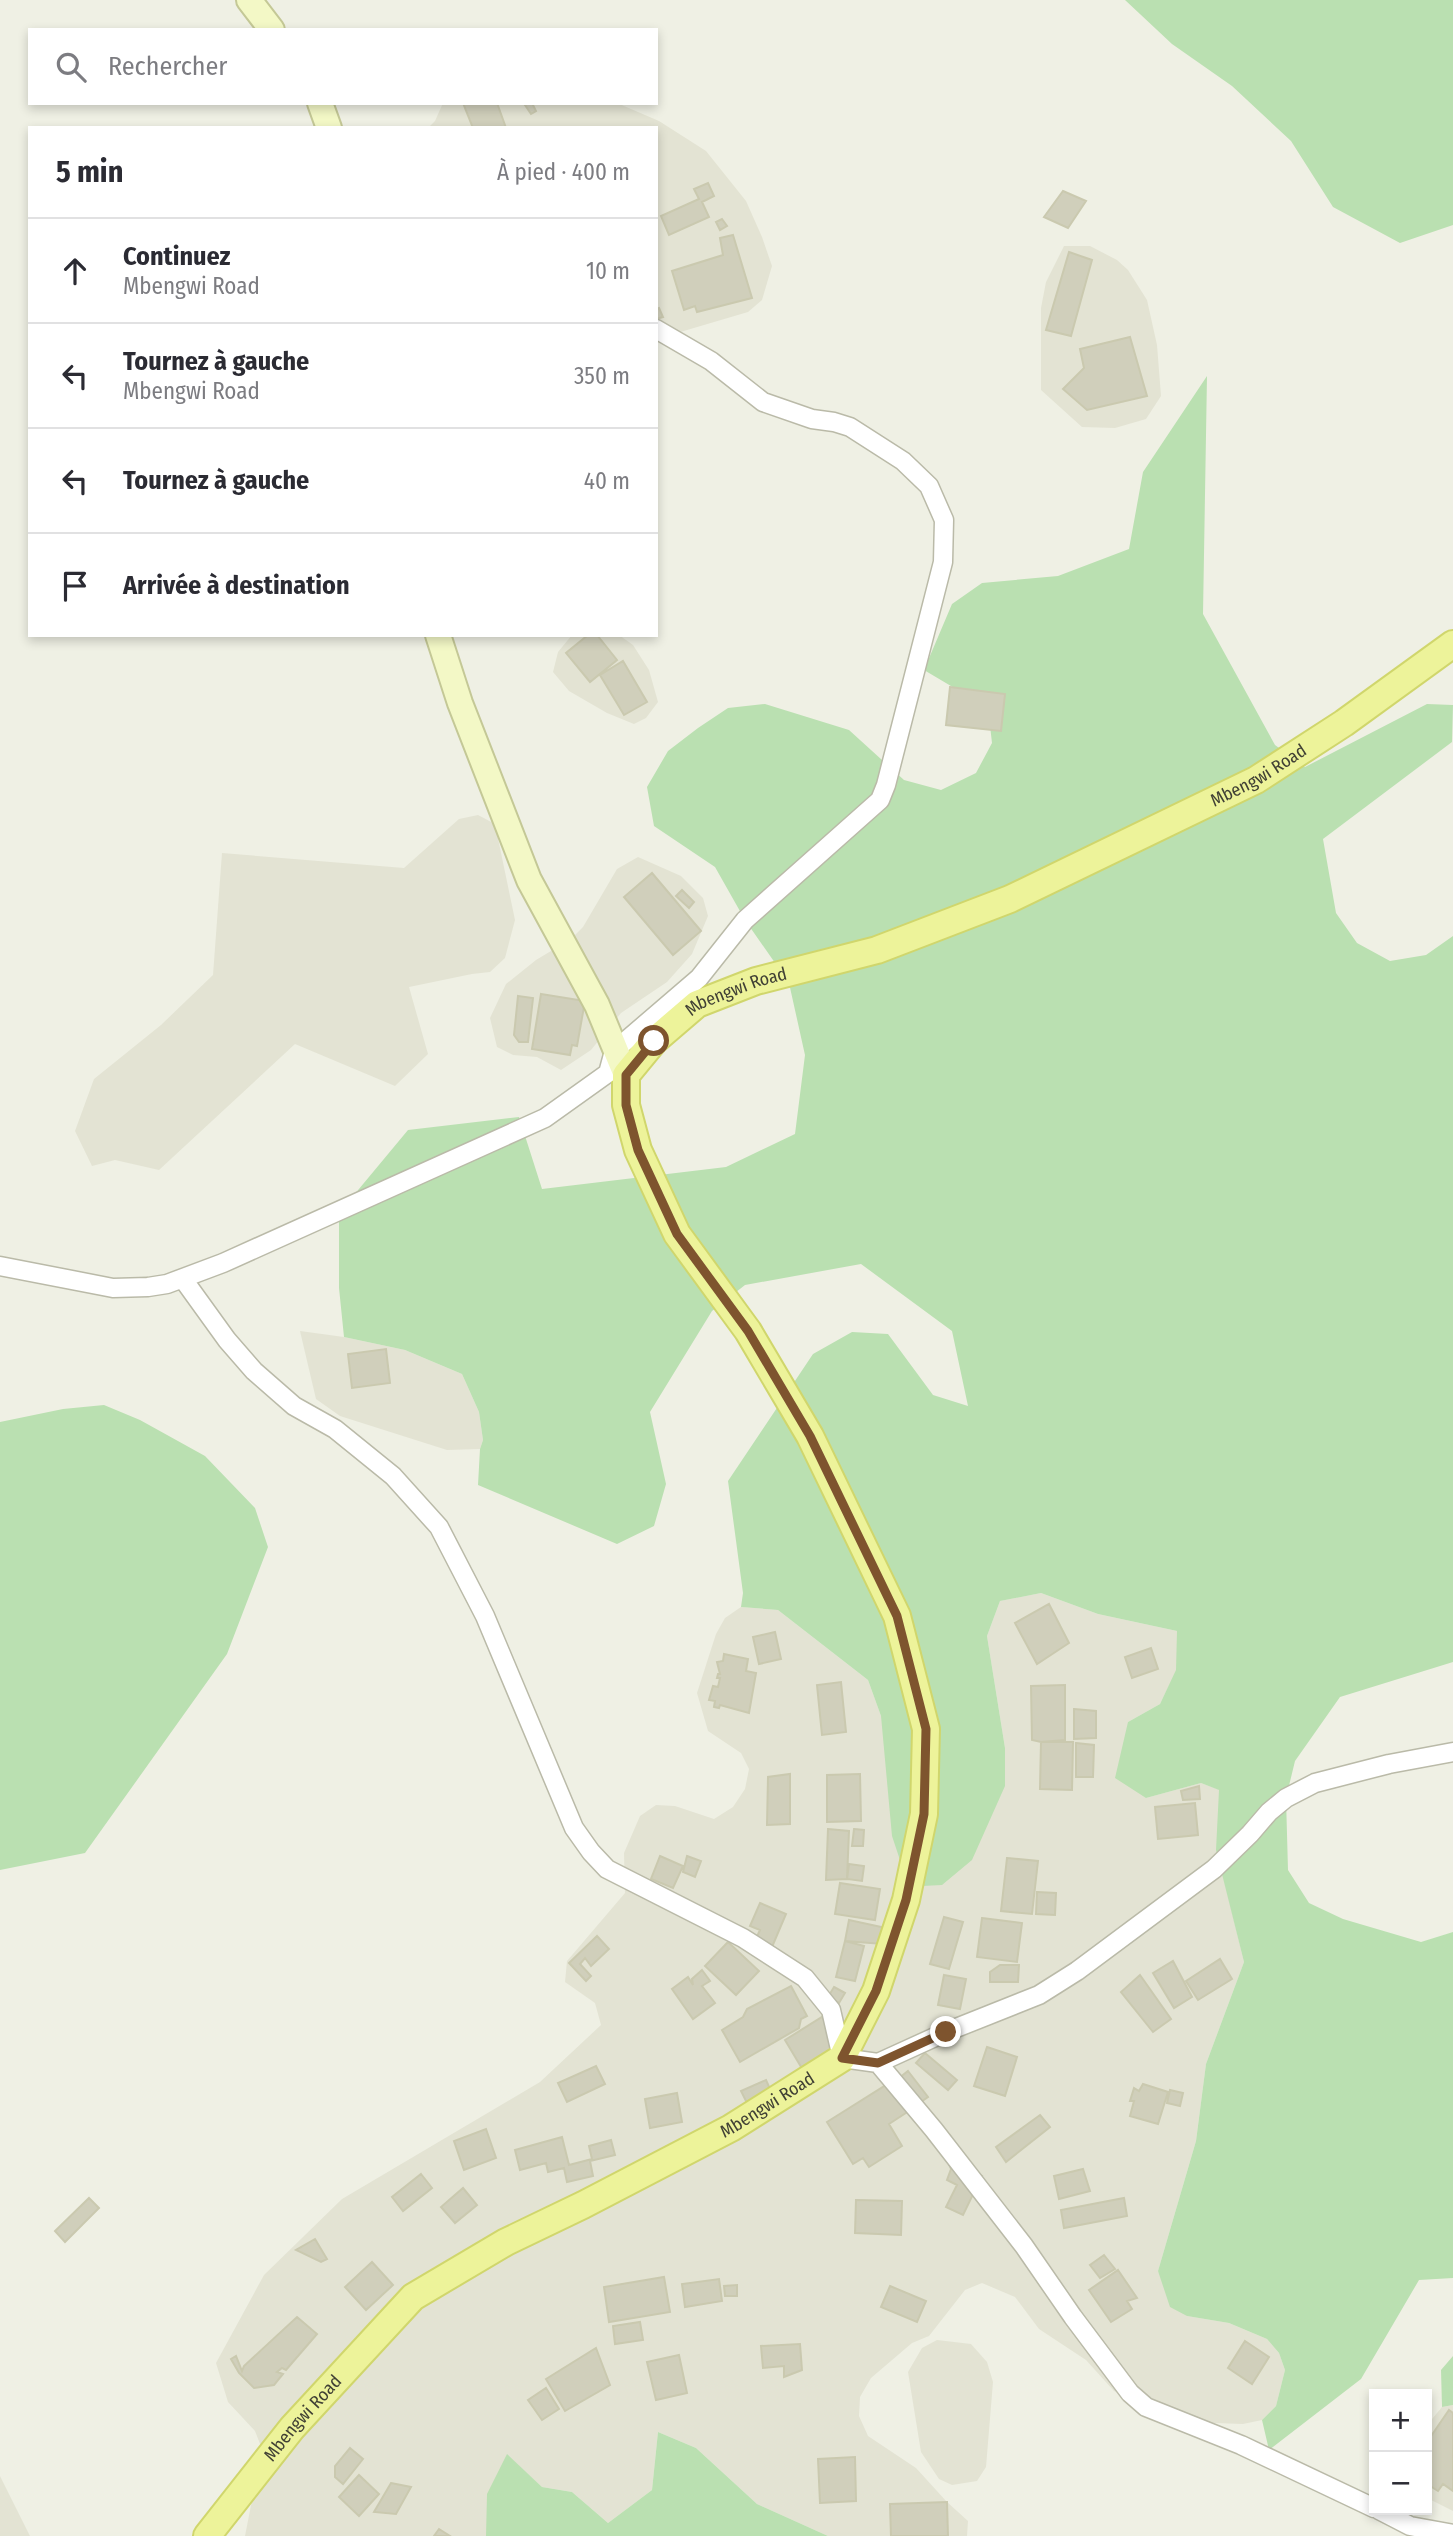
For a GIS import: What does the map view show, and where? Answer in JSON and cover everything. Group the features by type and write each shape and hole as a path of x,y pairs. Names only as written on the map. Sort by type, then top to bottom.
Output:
{"main road":[{"name":"Mbengwi Road","path":"626,1075 654,1041 697,1004 756,981 877,950 1010,899 1256,780 1344,723 1453,644"},
{"path":"626,1075 626,1105 638,1150 677,1234 748,1331 810,1436 897,1616 926,1729 924,1814 906,1900 876,1991 842,2058"},
{"name":"Mbengwi Road","path":"207,2536 292,2428 414,2297 506,2242 731,2128 842,2058"}],"street":[{"path":"249,0 270,28"},
{"path":"321,105 328,126"},
{"path":"0,1266 113,1288 148,1287 183,1279 545,1118 608,1073 614,1051 699,978 745,920 880,800 943,562 944,520 929,486 903,461 850,427 812,419 763,402 711,360 658,329"},
{"path":"439,637 460,703 529,880 597,1005 626,1075"},
{"path":"183,1279 227,1340 254,1371 294,1406 335,1429 393,1476 439,1527 485,1616 574,1828 591,1852 607,1869 743,1937 805,1978 831,2010 842,2058 878,2063 1039,1995 1077,1971 1214,1869 1269,1812 1315,1783 1389,1764 1453,1752"},
{"path":"878,2063 1024,2246 1130,2393 1146,2407 1241,2445 1369,2506"},
{"path":"1388,2515 1410,2526 1453,2534"}],"shaded area":[{"path":"442,105 622,105 659,121 706,151 746,201 772,266 762,300 748,312 658,337 658,126 430,126"},
{"path":"1064,246 1090,246 1117,260 1128,270 1147,300 1157,345 1161,396 1146,419 1115,428 1082,427 1041,390 1041,308 1046,282"},
{"path":"570,637 622,637 633,645 649,670 658,702 646,718 634,724 607,713 569,691 553,672 558,652"},
{"path":"478,815 495,824 515,920 505,958 490,972 409,987 428,1054 395,1086 295,1044 159,1170 115,1160 92,1166 75,1131 94,1079 161,1025 213,975 222,853 404,868 459,819"},
{"path":"638,857 681,876 703,898 708,916 692,954 667,982 621,1013 591,1050 561,1070 537,1057 513,1055 497,1047 490,1018 506,984 536,960 571,939 583,927 617,869"},
{"path":"300,1331 405,1350 462,1374 479,1412 483,1440 480,1449 447,1450 340,1416 316,1399"},
{"path":"1041,1593 1098,1614 1177,1631 1177,1670 1160,1704 1128,1722 1146,1798 1201,1783 1220,1790 1217,1850 1244,1962 1206,2064 1196,2141 1158,2271 1187,2316 1229,2323 1267,2339 1279,2353 1285,2370 1276,2406 1262,2420 1243,2424 1187,2422 1146,2407 1114,2391 1086,2360 1039,2329 1015,2297 982,2283 965,2290 929,2336 912,2343 871,2378 860,2397 859,2416 868,2436 916,2468 968,2521 967,2536 828,2536 757,2504 696,2448 658,2432 652,2490 608,2523 572,2492 542,2487 507,2455 486,2536 245,2536 262,2449 255,2431 228,2402 216,2363 264,2275 342,2199 540,2082 601,2025 595,2003 565,1982 567,1961 625,1893 624,1853 640,1816 656,1805 675,1806 714,1819 733,1807 745,1789 749,1769 741,1753 708,1731 697,1693 716,1634 725,1618 741,1607 778,1610 868,1680 881,1716 1005,1748 987,1636 1000,1601"},
{"path":"937,2340 971,2344 987,2362 993,2382 986,2467 977,2481 952,2485 939,2479 921,2452 908,2372 922,2348"},
{"path":"1453,2405 1453,2511 1432,2500 1432,2419 1442,2407"},
{"path":"0,2476 30,2536 0,2536"}],"green space":[{"path":"1125,0 1453,0 1453,225 1400,243 1333,207 1291,141 1232,86 1172,44"},
{"path":"1207,376 1203,614 1275,745 1305,767 1427,704 1453,705 1452,742 1323,839 1336,913 1357,943 1390,961 1426,955 1453,936 1453,1662 1340,1697 1295,1761 1286,1798 1288,1870 1309,1903 1343,1919 1421,1942 1453,1932 1453,2278 1419,2280 1361,2379 1269,2450 1262,2420 1276,2406 1285,2370 1279,2353 1267,2339 1229,2323 1187,2316 1170,2307 1158,2271 1196,2141 1206,2064 1244,1962 1216,1850 1219,1790 1201,1783 1146,1798 1115,1778 1128,1722 1160,1704 1176,1670 1177,1631 1098,1614 1041,1593 1000,1601 987,1636 1005,1748 1005,1786 972,1860 942,1885 922,1886 905,1875 892,1836 881,1716 868,1680 778,1610 741,1607 743,1593 728,1481 813,1354 852,1332 888,1334 933,1395 968,1406 952,1331 861,1264 745,1285 712,1311 650,1412 666,1484 654,1526 617,1544 478,1485 483,1440 479,1412 462,1374 405,1350 344,1337 339,1288 339,1213 408,1130 519,1117 542,1189 726,1167 795,1134 805,1055 789,983 745,920 715,867 654,826 647,787 668,751 698,728 728,708 765,704 849,730 904,780 941,790 976,773 992,743 988,708 924,670 952,604 982,583 1058,576 1129,549 1143,472"},
{"path":"104,1405 140,1420 205,1456 255,1508 268,1547 227,1654 85,1853 0,1870 0,1422 63,1409"},
{"path":"1453,2356 1453,2405 1442,2407 1441,2370"},
{"path":"658,2432 696,2448 757,2504 828,2536 486,2536 487,2494 507,2454 542,2487 572,2492 608,2523 652,2490"}],"building":[{"path":"464,105 498,105 505,126 472,126"},
{"path":"525,105 533,105 536,111 531,114"},
{"path":"708,183 714,196 702,202 709,217 669,235 661,216 699,199 694,189"},
{"path":"1063,191 1086,201 1068,228 1044,217"},
{"path":"722,219 727,226 720,230 716,222"},
{"path":"733,235 752,298 697,312 695,306 684,310 672,271 723,255 720,238"},
{"path":"1069,252 1092,260 1071,336 1046,330"},
{"path":"1130,337 1147,396 1087,410 1063,389 1084,368 1080,349"},
{"path":"586,637 599,637 617,660 590,682 566,653"},
{"path":"623,661 647,702 624,715 600,675"},
{"path":"950,687 1005,694 1001,731 946,725"},
{"path":"652,873 701,931 673,955 624,897"},
{"path":"682,890 694,902 689,908 676,896"},
{"path":"541,994 585,1001 577,1046 572,1045 570,1055 532,1049"},
{"path":"518,996 533,998 528,1042 519,1042 514,1035"},
{"path":"386,1349 390,1383 352,1388 348,1354"},
{"path":"1049,1604 1069,1643 1037,1664 1015,1623"},
{"path":"775,1632 781,1659 759,1664 753,1637"},
{"path":"1151,1648 1158,1669 1132,1678 1125,1657"},
{"path":"724,1654 748,1659 746,1671 756,1673 749,1713 720,1705 719,1708 714,1707 715,1701 709,1700 713,1686 718,1687 720,1678 717,1678 720,1674 717,1662 723,1661"},
{"path":"841,1682 846,1732 822,1735 817,1685"},
{"path":"1065,1685 1065,1740 1032,1740 1031,1686"},
{"path":"1074,1709 1096,1711 1096,1738 1074,1739"},
{"path":"1041,1742 1073,1742 1072,1790 1040,1789"},
{"path":"1076,1743 1094,1745 1093,1777 1076,1777"},
{"path":"790,1774 790,1824 767,1825 768,1777"},
{"path":"860,1774 861,1821 827,1822 827,1775"},
{"path":"1199,1786 1200,1799 1183,1800 1181,1791"},
{"path":"1195,1803 1198,1835 1158,1839 1155,1807"},
{"path":"828,1829 849,1831 847,1879 826,1880"},
{"path":"854,1829 864,1830 863,1846 852,1846"},
{"path":"660,1856 683,1866 673,1888 651,1879"},
{"path":"687,1856 701,1861 695,1877 683,1872"},
{"path":"1007,1858 1038,1861 1032,1914 1001,1911"},
{"path":"849,1864 864,1866 862,1881 847,1879"},
{"path":"840,1883 880,1889 875,1920 835,1914"},
{"path":"1037,1892 1056,1893 1055,1915 1036,1914"},
{"path":"760,1903 786,1914 772,1947 755,1941 760,1930 750,1926"},
{"path":"944,1917 963,1922 949,1969 930,1964"},
{"path":"982,1918 1022,1923 1017,1962 977,1957"},
{"path":"849,1920 886,1928 883,1944 845,1941"},
{"path":"597,1936 609,1949 591,1966 585,1958 580,1964 591,1976 586,1981 569,1963"},
{"path":"845,1941 864,1946 855,1981 836,1977"},
{"path":"728,1942 759,1971 736,1995 705,1966"},
{"path":"1220,1959 1232,1979 1198,2000 1186,1981"},
{"path":"1173,1961 1192,1997 1174,2008 1153,1973"},
{"path":"1000,1965 1019,1965 1018,1982 990,1982 990,1972"},
{"path":"702,1970 710,1981 702,1986 715,2003 693,2019 672,1989 688,1977 693,1985 692,1979"},
{"path":"944,1975 966,1979 960,2009 938,2005"},
{"path":"1140,1975 1171,2019 1153,2032 1121,1992"},
{"path":"791,1986 807,2016 801,2019 799,2028 740,2062 722,2030 743,2017 747,2009"},
{"path":"834,1987 845,1993 839,2003 828,1997"},
{"path":"822,2017 840,2046 803,2070 785,2040"},
{"path":"987,2047 1017,2057 1005,2096 974,2086"},
{"path":"925,2053 957,2080 948,2090 916,2063"},
{"path":"596,2066 605,2084 567,2102 558,2083"},
{"path":"908,2071 928,2097 918,2104 898,2079"},
{"path":"766,2080 774,2098 750,2109 741,2091"},
{"path":"894,2080 912,2109 889,2124 902,2146 869,2167 863,2158 853,2164 827,2122"},
{"path":"1143,2084 1168,2092 1158,2124 1130,2116 1134,2101 1130,2101 1134,2088 1139,2091"},
{"path":"1170,2090 1183,2093 1180,2106 1167,2103"},
{"path":"677,2093 682,2122 650,2128 645,2099"},
{"path":"1040,2115 1050,2127 1006,2162 996,2147"},
{"path":"486,2129 496,2158 464,2170 454,2141"},
{"path":"562,2137 569,2165 592,2159 589,2146 611,2140 615,2155 590,2161 593,2176 567,2182 564,2168 548,2172 546,2163 520,2170 515,2150"},
{"path":"951,2161 982,2176 963,2215 946,2207 957,2185 947,2180"},
{"path":"1083,2169 1090,2191 1059,2199 1054,2176"},
{"path":"421,2174 432,2188 403,2211 392,2197"},
{"path":"463,2188 477,2205 455,2223 441,2207"},
{"path":"89,2198 99,2208 65,2242 55,2231"},
{"path":"1124,2198 1127,2216 1064,2228 1061,2210"},
{"path":"856,2200 902,2201 901,2235 855,2233"},
{"path":"315,2239 327,2259 321,2262 296,2250"},
{"path":"1104,2255 1115,2269 1100,2278 1090,2265"},
{"path":"372,2262 393,2285 366,2310 345,2287"},
{"path":"1118,2270 1137,2298 1127,2301 1132,2309 1111,2322 1089,2290"},
{"path":"664,2277 670,2312 609,2322 604,2287"},
{"path":"719,2279 722,2301 685,2307 682,2284"},
{"path":"737,2285 737,2296 725,2296 724,2286"},
{"path":"890,2286 926,2301 917,2322 881,2307"},
{"path":"297,2317 317,2334 286,2370 282,2368 277,2372 283,2374 274,2385 254,2388 239,2373 231,2359 236,2356 242,2371 244,2366"},
{"path":"640,2322 643,2340 615,2344 613,2326"},
{"path":"1245,2341 1269,2357 1252,2384 1228,2368"},
{"path":"800,2344 802,2370 784,2377 784,2366 763,2368 761,2346"},
{"path":"596,2348 610,2385 565,2411 546,2379"},
{"path":"679,2355 687,2393 656,2400 647,2362"},
{"path":"546,2388 559,2409 542,2420 528,2400"},
{"path":"1449,2410 1453,2413 1453,2491 1443,2484 1438,2491 1432,2487 1432,2435"},
{"path":"350,2448 363,2459 343,2484 335,2477 335,2466"},
{"path":"855,2457 856,2501 820,2503 818,2459"},
{"path":"359,2475 379,2494 359,2516 339,2497"},
{"path":"391,2483 411,2487 396,2514 374,2512"},
{"path":"947,2502 948,2536 891,2536 890,2504"},
{"path":"439,2529 450,2536 434,2536"}],"route":[{"path":"654,1041 626,1075 626,1105 638,1150 677,1234 748,1331 810,1436 897,1616 926,1729 924,1814 906,1900 876,1991 842,2058 878,2063 946,2032"}]}
